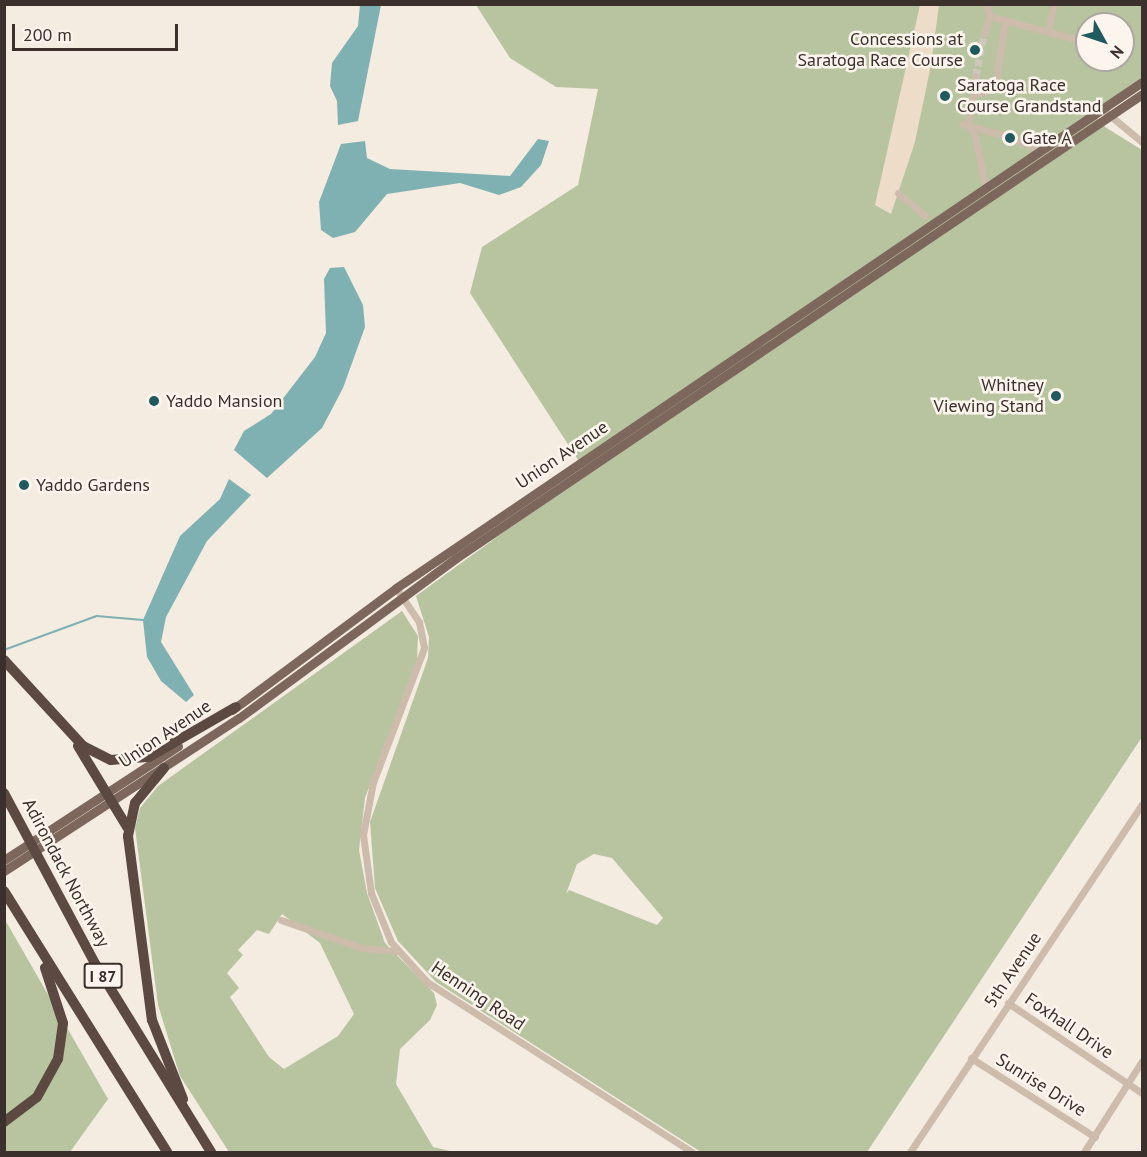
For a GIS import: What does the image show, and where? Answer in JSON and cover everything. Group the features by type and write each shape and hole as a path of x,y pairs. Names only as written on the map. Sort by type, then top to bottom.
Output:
{"highway":[{"path":"4,660 94,754 128,761 149,757 236,707"},
{"path":"62,723 114,802 128,836 156,1034 173,1079 217,1152"},
{"path":"128,836 135,803 164,768"},
{"name":"Adirondack Northway","path":"4,793 96,965 211,1152"},
{"name":"I 87","path":"4,891 42,957 167,1152"},
{"path":"4,1122 41,1092 60,1048 61,1014 42,957"}],"main road":[{"name":"Union Avenue","path":"4,872 164,768 402,598 1107,112 1143,82"},
{"name":"Union Avenue","path":"1107,112 1143,94"},
{"name":"Union Avenue","path":"4,860 236,707 396,588 986,189 1041,157"}],"street":[{"path":"984,34 989,16 986,4"},
{"path":"1048,30 1054,4"},
{"path":"989,16 1075,38"},
{"path":"973,94 987,91 996,80 1005,20"},
{"path":"965,125 976,76"},
{"path":"1107,112 1143,142"},
{"path":"965,125 1010,138 1041,157"},
{"path":"965,125 975,136 986,189"},
{"path":"898,193 925,216"},
{"name":"Henning Road","path":"396,588 419,622 424,648 374,782 363,835 371,894 398,951 434,987 692,1152"},
{"name":"5th Avenue","path":"910,1152 1143,804"},
{"path":"281,920 362,948 398,951"},
{"name":"Foxhall Drive","path":"1008,1003 1143,1093"},
{"name":"Sunrise Drive","path":"971,1058 1095,1137"},
{"path":"1084,1152 1143,1061"}],"green space":[{"path":"476,5 1142,5 1142,78 1093,112 1105,127 1142,150 1142,737 867,1152 701,1152 436,982 398,941 375,888 370,822 428,658 429,637 416,596 586,472 470,293 482,247 578,185 598,89 556,87 510,58","holes":["594,854 612,858 663,918 657,925 569,890 566,894 577,864"]},
{"path":"402,611 418,636 417,660 365,798 359,850 367,893 385,943 434,993 437,1005 430,1020 400,1049 396,1084 433,1147 454,1152 229,1152 180,1076 158,1005 135,828 140,808 158,786","holes":["282,914 320,943 354,1014 338,1036 284,1069 269,1057 230,997 239,988 227,973 243,955 238,950 257,930 269,934"]},
{"path":"4,918 108,1099 70,1152 5,1152"}],"shaded area":[{"path":"920,5 939,5 931,65 915,142 891,214 875,205"}],"water":[{"path":"360,5 381,5 358,121 338,125 337,101 330,86 332,63 358,26"},
{"path":"538,139 549,141 541,165 521,187 499,195 460,183 387,194 355,232 333,238 321,230 319,202 341,144 365,141 367,158 390,169 510,176"},
{"path":"344,267 363,305 365,327 343,388 322,428 267,478 234,450 244,431 271,414 315,357 326,333 324,279 330,268"},
{"path":"229,479 251,495 207,541 166,617 161,642 194,695 186,702 161,681 147,657 143,620 180,536 220,499"}],"waterway":[{"path":"4,650 97,616 143,620"}],"tunnel":[{"path":"976,76 984,34"}],"place":[{"name":"Concessions at Saratoga Race Course","path":"975,50"},
{"name":"Saratoga Race Course Grandstand","path":"945,96"},
{"name":"Gate A","path":"1010,138"},
{"name":"Whitney Viewing Stand","path":"1056,396"},
{"name":"Yaddo Mansion","path":"154,401"},
{"name":"Yaddo Gardens","path":"24,485"}]}
